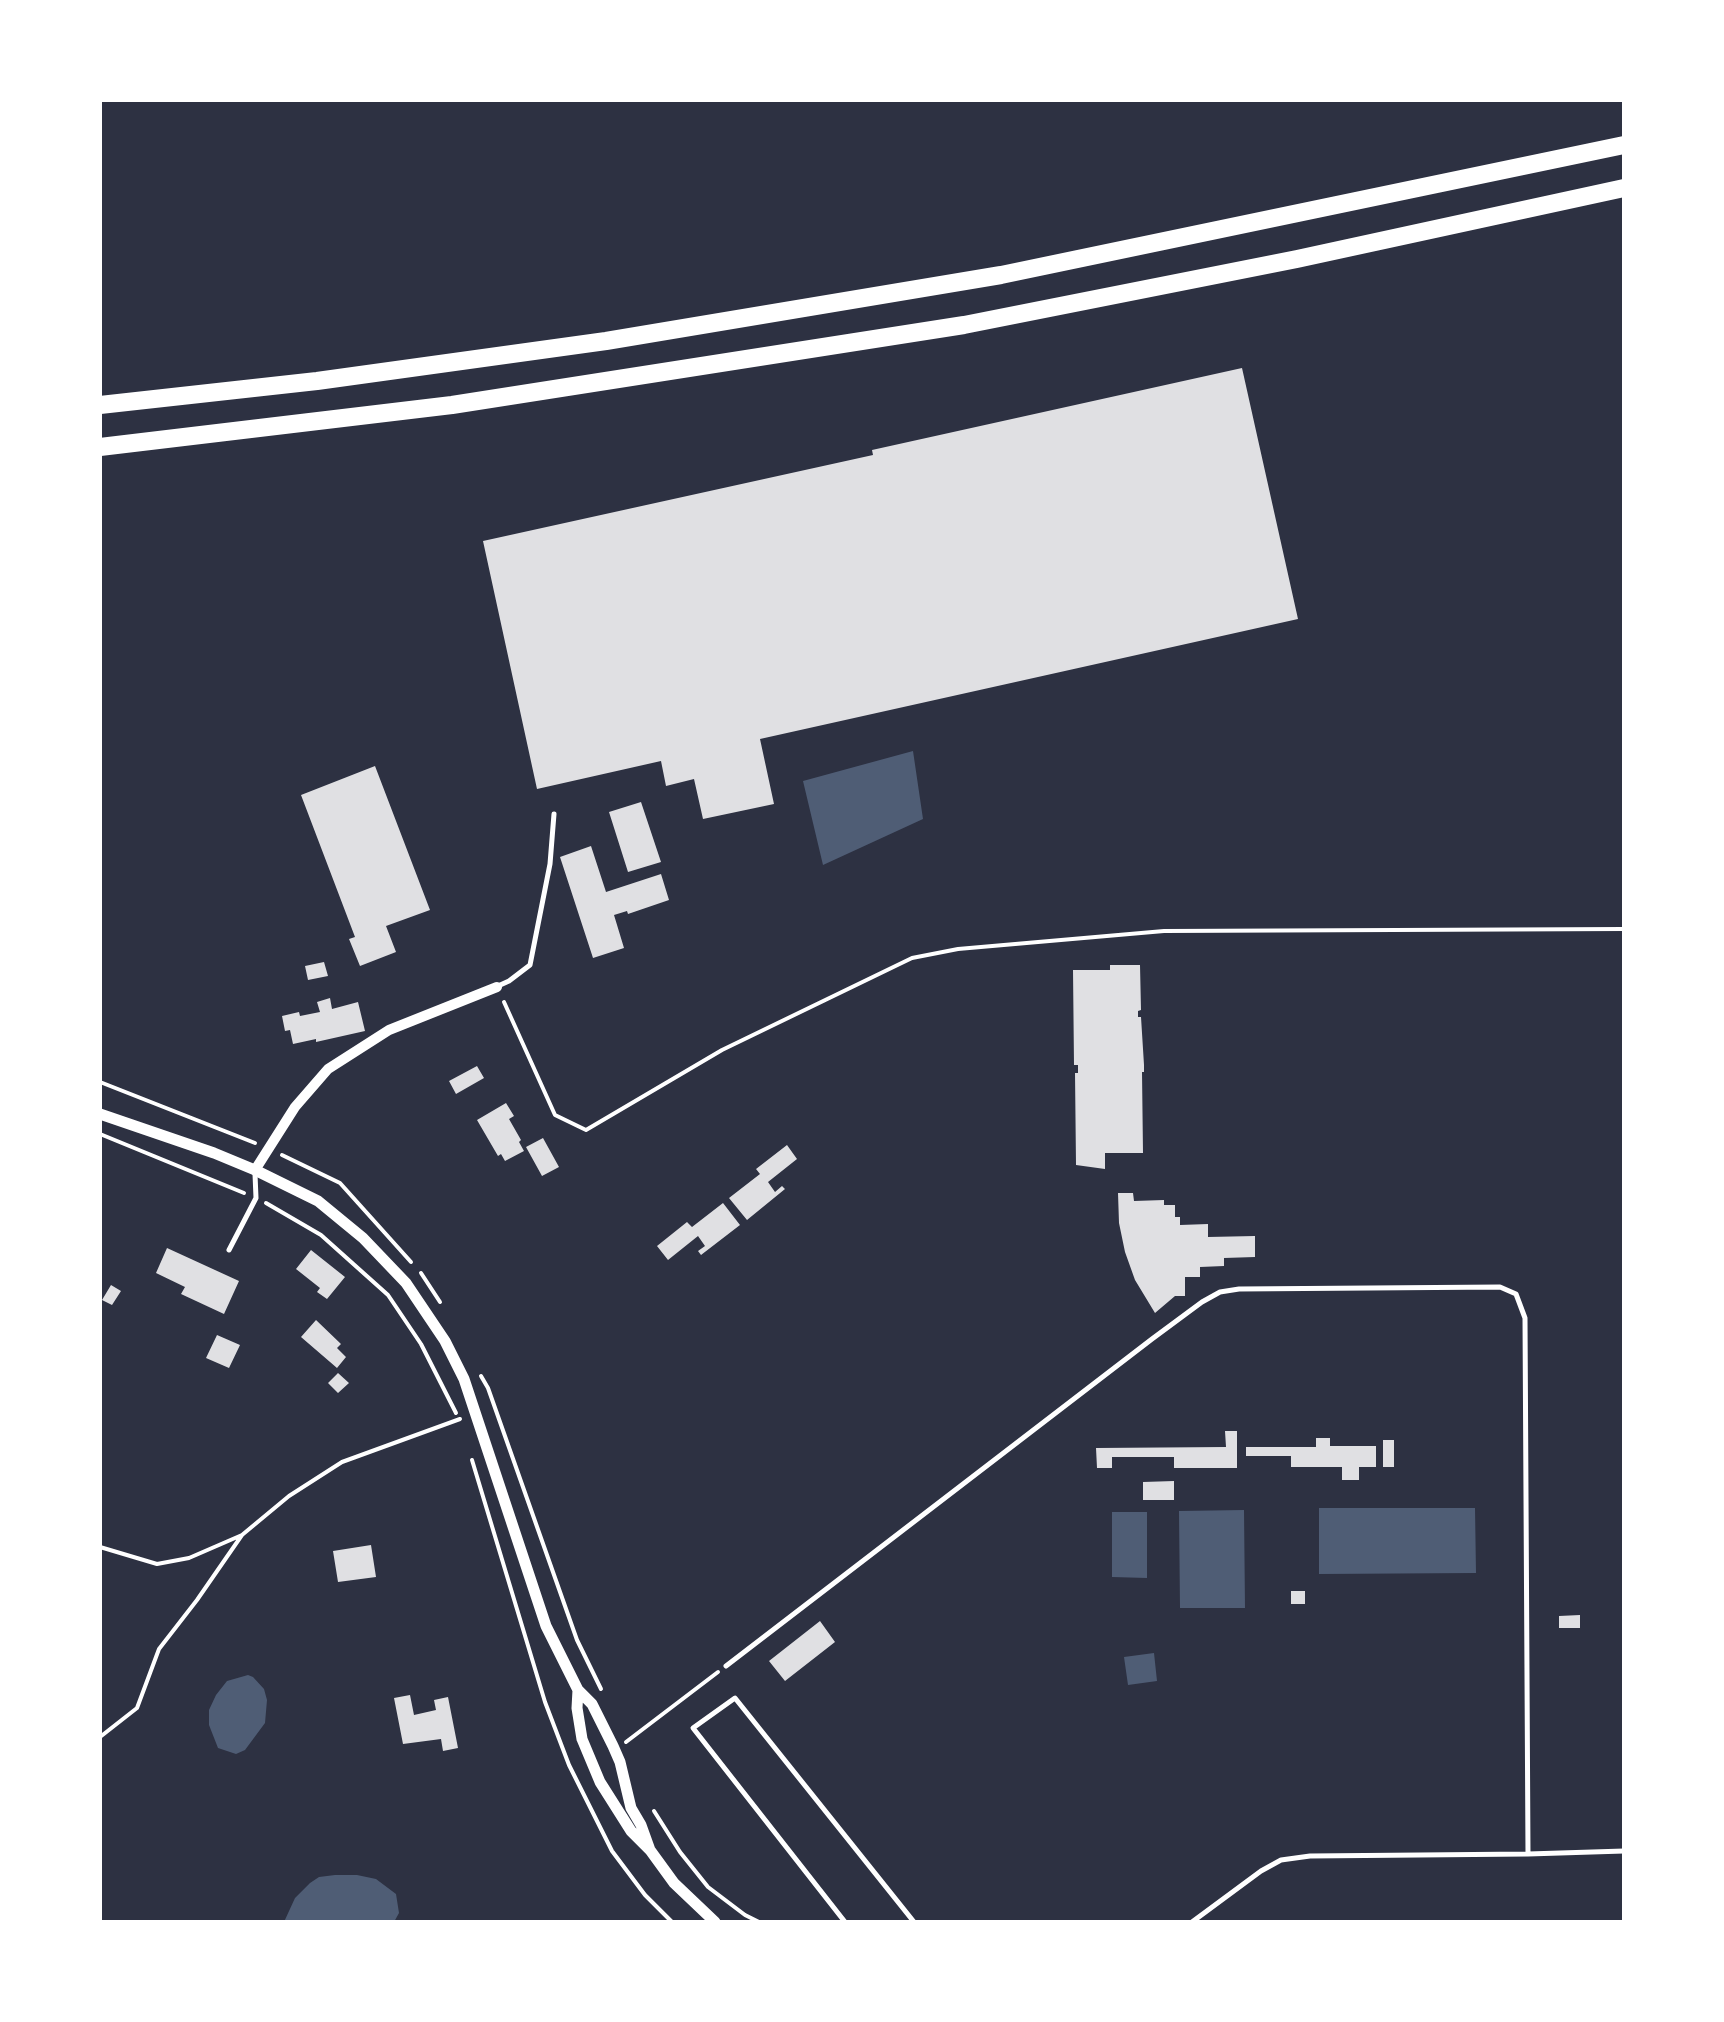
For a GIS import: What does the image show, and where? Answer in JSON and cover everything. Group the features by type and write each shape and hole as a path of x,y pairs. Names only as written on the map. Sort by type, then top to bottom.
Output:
{"highway":[{"path":"100,404 317,381 606,341 982,278 1624,145"},
{"path":"100,447 452,405 964,325 1298,259 1624,188"}],"street":[{"path":"256,1170 295,1108 328,1069 389,1030 496,986"},
{"path":"100,1114 256,1170 318,1200 363,1238 406,1284 445,1342 464,1379 546,1626 578,1690 592,1704 613,1746 631,1808 650,1850"},
{"path":"578,1690 579,1724 600,1782 631,1831 715,1922"}],"lane":[{"path":"496,986 530,965 550,864 554,814"},
{"path":"229,1250 256,1198 256,1170"},
{"path":"726,1666 1152,1339 1220,1292 1500,1287 1516,1294 1525,1318 1528,1854"},
{"path":"844,1922 693,1728 735,1698 910,1921"},
{"path":"1192,1922 1282,1860 1310,1856 1624,1851"}],"path":[{"path":"496,986 556,1115 586,1130 722,1050 912,958 958,949 1164,931 1624,929"},
{"path":"100,1082 268,1148"},
{"path":"100,1134 256,1198 321,1235 388,1295 421,1344 460,1419 342,1462 289,1496 242,1535 160,1648 137,1708 100,1737"},
{"path":"471,1457 545,1702 570,1765 612,1851 645,1895 672,1922"},
{"path":"100,1547 158,1564 189,1558 242,1535"},
{"path":"613,1746 628,1740 726,1666"},
{"path":"597,1682 605,1696"},
{"path":"628,1740 632,1750"},
{"path":"570,1765 588,1757"},
{"path":"646,1800 708,1888 759,1922"}],"water":[{"path":"913,751 923,819 823,865 803,781"},
{"path":"1319,1508 1475,1508 1476,1573 1319,1574"},
{"path":"1244,1510 1245,1608 1180,1608 1179,1511"},
{"path":"1112,1512 1147,1512 1147,1578 1112,1577"},
{"path":"1154,1653 1157,1681 1128,1685 1124,1657"},
{"path":"248,1675 264,1689 265,1723 245,1750 236,1754 218,1748 209,1725 209,1710 227,1681"},
{"path":"335,1875 376,1879 396,1894 399,1913 394,1922 284,1922 295,1898 310,1883"}],"building":[{"path":"1242,368 1298,619 760,739 774,804 703,819 694,779 666,786 661,761 537,789 483,541"},
{"path":"375,766 430,910 386,926 396,952 360,966 349,939 355,937 301,795"},
{"path":"641,802 661,862 628,872 609,812"},
{"path":"591,846 606,892 661,874 669,900 614,915 624,948 593,958 560,857"},
{"path":"324,962 328,976 308,980 305,966"},
{"path":"1110,965 1140,965 1143,1153 1105,1153 1105,1169 1076,1165 1078,1065 1074,1065 1073,970 1110,970"},
{"path":"330,998 332,1009 358,1002 365,1031 293,1044 282,1016 320,1012 317,1002"},
{"path":"477,1066 484,1078 456,1094 449,1081"},
{"path":"506,1103 524,1151 505,1161 477,1120"},
{"path":"543,1138 559,1167 542,1176 526,1147"},
{"path":"787,1145 797,1159 768,1182 775,1192 782,1186 785,1189 747,1220 729,1198 760,1174 756,1169"},
{"path":"1118,1193 1133,1193 1134,1201 1164,1200 1164,1205 1175,1205 1180,1225 1208,1224 1208,1237 1255,1236 1255,1257 1224,1258 1224,1266 1200,1267 1200,1277 1185,1277 1185,1296 1175,1296 1155,1313 1135,1280 1125,1252"},
{"path":"723,1203 740,1225 701,1255 698,1251 705,1246 698,1236 668,1260 657,1246 687,1222 692,1227"},
{"path":"167,1248 239,1281 224,1314 181,1294 185,1287 156,1273"},
{"path":"311,1250 345,1277 327,1299 317,1292 320,1288 296,1269"},
{"path":"111,1285 121,1291 112,1305 102,1300"},
{"path":"316,1320 341,1344 337,1348 346,1357 337,1368 301,1337"},
{"path":"217,1335 240,1345 229,1368 206,1358"},
{"path":"338,1373 349,1383 338,1393 328,1383"},
{"path":"1225,1431 1237,1431 1237,1468 1174,1468 1174,1457 1112,1457 1112,1468 1097,1468 1096,1448 1226,1447"},
{"path":"1316,1438 1330,1438 1330,1446 1376,1446 1376,1467 1359,1467 1359,1480 1342,1480 1342,1467 1291,1467 1291,1456 1246,1456 1246,1447 1316,1447"},
{"path":"1383,1440 1394,1440 1394,1467 1383,1467"},
{"path":"1174,1481 1174,1500 1143,1500 1143,1482"},
{"path":"371,1545 376,1577 338,1582 333,1551"},
{"path":"1291,1591 1305,1591 1305,1604 1291,1604"},
{"path":"1580,1615 1580,1628 1559,1628 1559,1616"},
{"path":"820,1621 835,1642 785,1681 769,1661"},
{"path":"410,1695 414,1715 436,1710 434,1700 448,1697 458,1748 443,1751 441,1739 403,1744 394,1698"}]}
